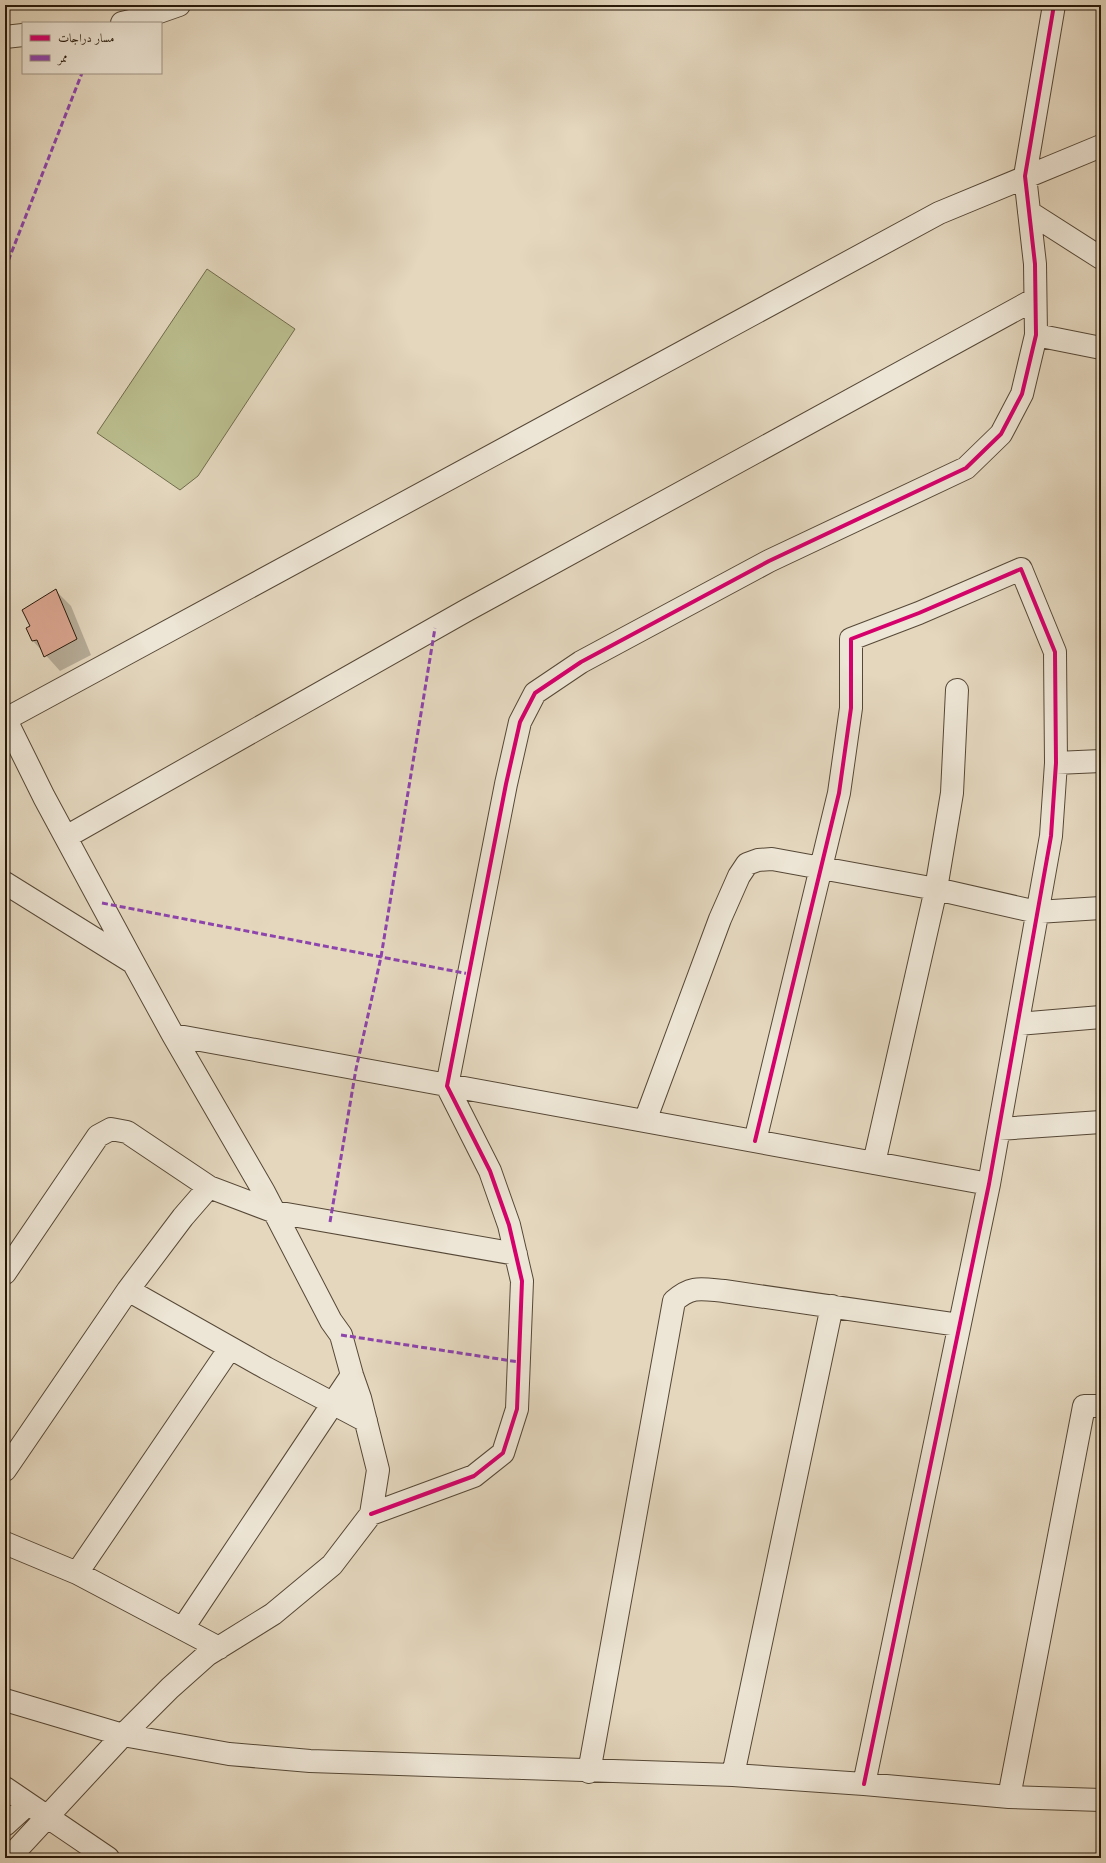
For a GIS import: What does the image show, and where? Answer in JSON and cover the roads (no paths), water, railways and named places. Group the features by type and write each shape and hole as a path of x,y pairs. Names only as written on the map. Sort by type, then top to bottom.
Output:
{"street":[{"path":"130,16 179,5"},
{"path":"372,1514 474,1476 503,1452 517,1409 522,1281 509,1225 490,1170 447,1086 506,784 520,722 535,693 581,662 769,561 966,468 1001,434 1022,394 1036,335 1035,264 1025,176 1054,5"},
{"path":"5,37 22,35"},
{"path":"9,1858 123,1735 207,1655 273,1614 332,1565 372,1514 378,1470 360,1398 341,1335 331,1321 274,1212 133,962 5,719 939,213 1025,176 1101,146"},
{"path":"1029,212 1101,258"},
{"path":"66,837 461,614 1035,299"},
{"path":"1036,335 1101,348"},
{"path":"756,1141 839,793 851,708 851,639 919,613 1020,568 1055,652 1056,763 1051,836 989,1184 864,1784"},
{"path":"874,1163 936,889 952,793 957,690"},
{"path":"1056,763 1101,761"},
{"path":"645,1121 720,919 739,876 747,864 758,860 772,859 936,889 1037,912 1101,908"},
{"path":"5,883 133,962"},
{"path":"1018,1024 1101,1018"},
{"path":"173,1035 989,1184"},
{"path":"999,1128 1101,1122"},
{"path":"5,1273 98,1136 111,1129 127,1132 209,1187 274,1212 516,1254"},
{"path":"5,1470 128,1290 183,1217 209,1187"},
{"path":"589,1772 674,1301 684,1292 696,1288 959,1325"},
{"path":"128,1290 230,1348 366,1421"},
{"path":"733,1775 832,1306"},
{"path":"77,1573 230,1348"},
{"path":"183,1628 352,1375"},
{"path":"1009,1797 1084,1406 1101,1406"},
{"path":"5,1543 77,1573 219,1648"},
{"path":"5,1700 123,1735 229,1754 310,1762 589,1772 733,1775 864,1784 1009,1797 1101,1800"},
{"path":"5,1788 108,1858"},
{"path":"5,1825 28,1804"}]}
